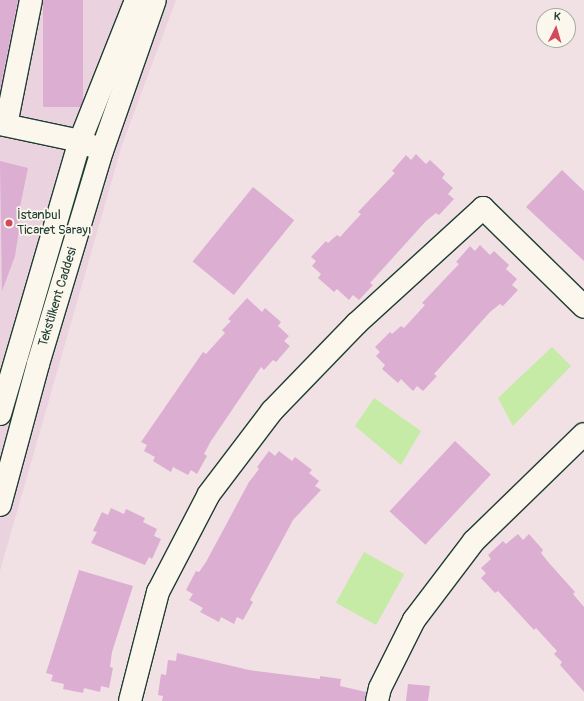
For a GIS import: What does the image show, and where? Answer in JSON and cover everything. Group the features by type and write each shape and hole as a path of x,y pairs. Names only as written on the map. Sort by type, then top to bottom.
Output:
{"street":[{"path":"31,0 3,124 80,141 102,151"},
{"name":"Tekstilkent Caddesi","path":"0,414 8,356 49,251 80,141 136,0"},
{"name":"Tekstilkent Caddesi","path":"0,505 38,364 102,151 155,0"},
{"path":"130,701 158,592 209,494 272,411 356,324 483,208 584,307"},
{"path":"8,356 38,364"},
{"path":"377,701 380,688 414,620 469,547 584,434"}],"shaded area":[{"path":"0,0 176,0 122,145 0,571"}],"green space":[{"path":"552,347 571,366 513,426 498,398"},
{"path":"374,398 421,431 401,465 355,426"},
{"path":"364,552 404,574 376,625 336,603"}],"building":[{"path":"0,0 18,0 0,91"},
{"path":"43,0 83,0 83,107 43,107"},
{"path":"416,154 426,164 430,160 445,174 442,178 453,188 448,194 454,199 439,215 436,213 426,221 370,283 373,285 359,300 353,295 349,300 337,289 334,292 318,278 321,274 312,266 316,261 311,257 326,241 328,243 337,235 340,237 361,214 358,212 395,173 392,171 406,155 411,160"},
{"name":"İstanbul Ticaret Sarayı","path":"0,161 28,168 17,221 20,224 15,256 2,291"},
{"path":"562,170 584,191 584,261 526,207"},
{"path":"253,187 294,220 234,295 193,262"},
{"path":"480,245 490,255 494,251 509,265 506,269 517,279 512,285 518,290 503,306 500,304 490,312 434,374 437,376 423,391 417,386 413,391 401,379 398,383 382,369 385,365 376,356 380,352 375,347 390,332 392,334 401,326 404,328 425,305 422,303 459,264 456,262 470,246 475,251"},
{"path":"247,298 262,312 265,308 281,322 278,326 289,336 284,341 290,346 276,362 273,360 264,370 261,367 211,441 204,454 207,456 197,474 191,470 188,475 173,467 171,472 153,461 155,457 144,451 147,445 141,442 203,352 206,354 225,333 222,330 231,321 228,319"},
{"path":"455,441 491,474 425,545 390,511"},
{"path":"269,451 275,456 279,451 292,461 295,457 312,470 309,473 319,481 315,486 321,490 293,520 250,600 253,602 243,620 237,617 234,624 221,617 219,622 200,612 203,608 189,600 193,594 186,590 196,571 199,572 206,562 249,482 259,469 257,467"},
{"path":"111,508 124,514 126,509 145,518 143,522 157,529 154,536 161,539 152,559 149,557 145,565 91,543 97,532 93,531 102,512 108,515"},
{"path":"518,534 523,540 529,534 543,550 541,553 575,592 573,594 584,607 584,692 560,665 562,662 554,654 557,651 536,628 534,630 498,591 495,593 481,578 486,573 481,568 491,559 488,555 503,541 506,544"},
{"path":"79,570 133,586 112,652 110,667 113,668 109,688 101,686 100,692 84,688 83,693 63,689 64,684 51,681 53,675 46,673"},
{"path":"177,653 249,670 320,679 320,676 341,679 340,686 366,692 365,701 162,701 163,696 158,695 161,674 166,675 168,660 176,661"},
{"path":"408,684 430,686 428,701 406,701"}],"place":[{"name":"İstanbul Ticaret Sarayı","path":"9,223"}]}
